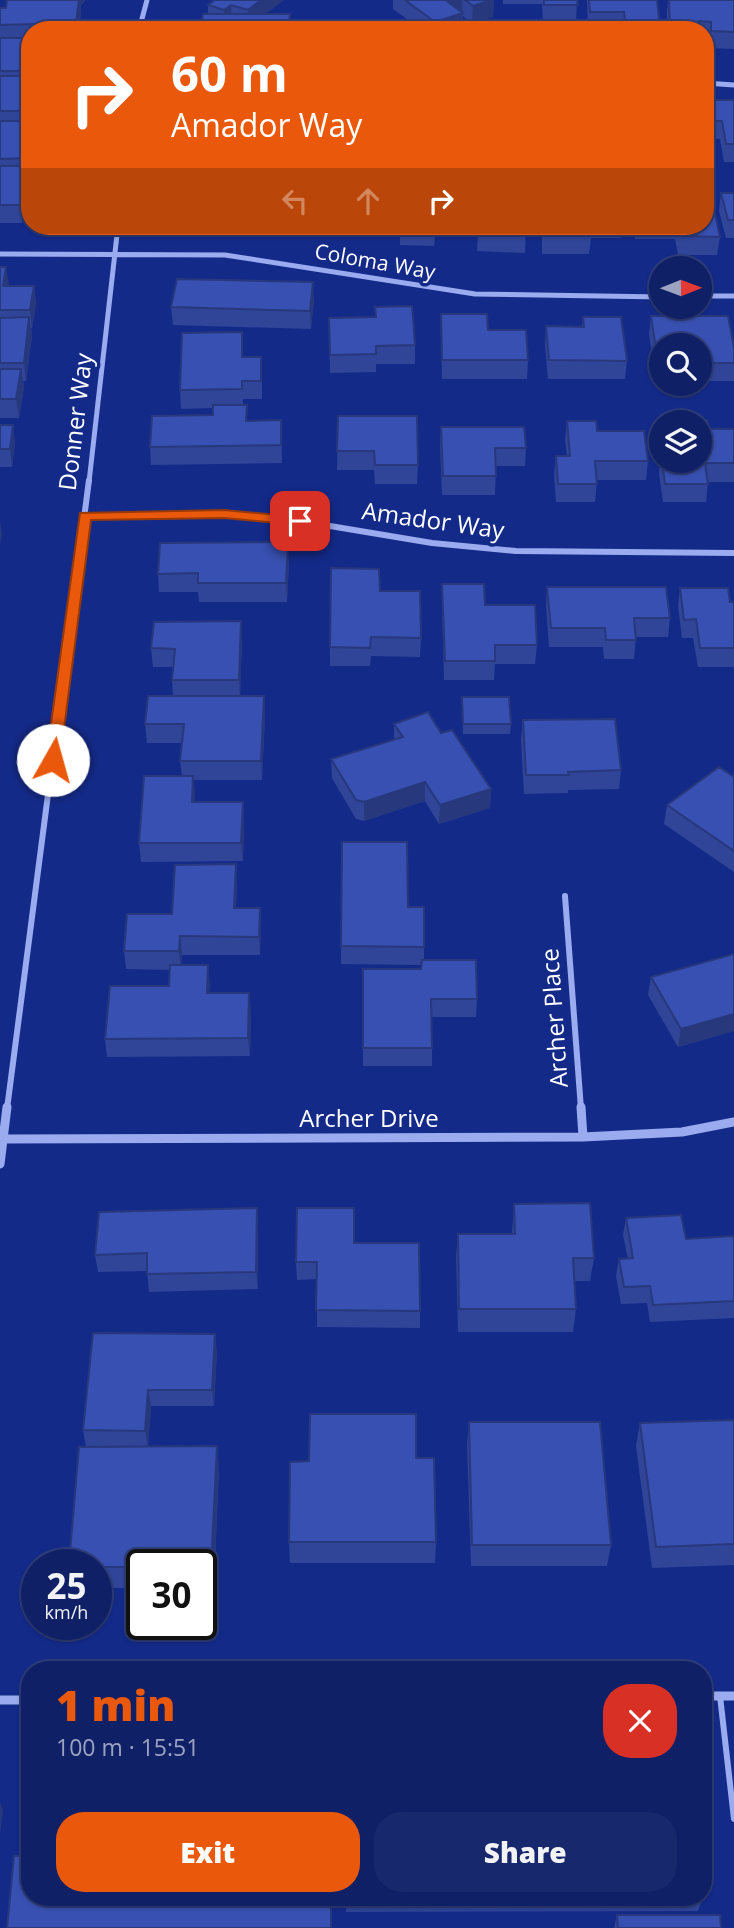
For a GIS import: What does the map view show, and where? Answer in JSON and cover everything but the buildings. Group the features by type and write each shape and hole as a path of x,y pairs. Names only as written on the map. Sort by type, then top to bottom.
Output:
{"street":[{"path":"141,21 147,0"},
{"path":"714,84 734,85"},
{"name":"Donner Way","path":"0,1164 85,516 117,235"},
{"name":"Coloma Way","path":"0,254 237,256 475,294 549,298 649,297"},
{"path":"712,296 734,296"},
{"name":"Amador Way","path":"85,516 224,514 276,517 402,540 555,554 734,553"},
{"name":"Archer Place","path":"565,896 583,1138"},
{"name":"Archer Drive","path":"3,1139 583,1138 682,1132 734,1122"},
{"path":"712,1696 734,1696"},
{"path":"0,1700 21,1700"}],"lane":[{"path":"720,1696 734,1819"}],"route":[{"path":"53,760 85,516 224,514 300,521"}]}
